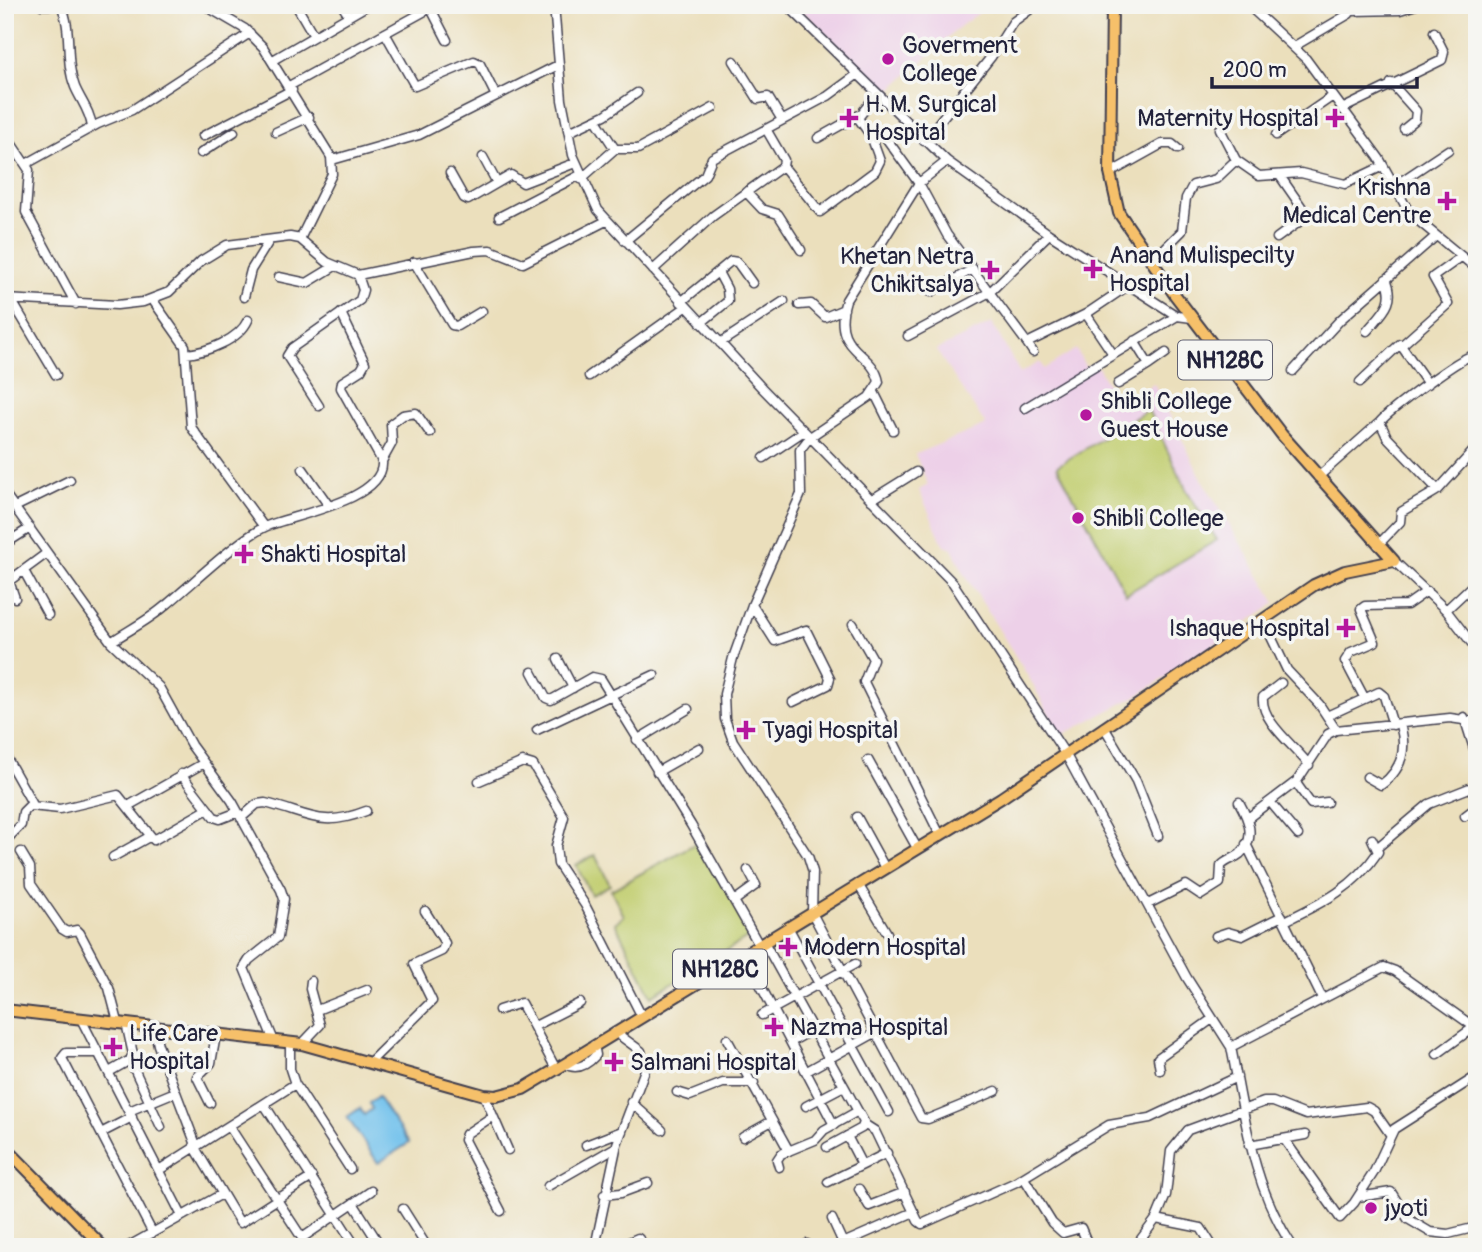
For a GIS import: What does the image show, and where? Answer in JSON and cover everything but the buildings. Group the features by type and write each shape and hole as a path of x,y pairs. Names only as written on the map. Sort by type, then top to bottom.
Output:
{"highway":[{"name":"NH128C","path":"1112,5 1110,173 1119,213 1192,318 1318,477 1394,561"},
{"name":"NH128C","path":"1111,132 1116,110 1119,5"},
{"path":"1361,567 1378,545"},
{"name":"NH128C","path":"5,1010 302,1044 371,1061 484,1095 508,1094 561,1066 940,835 1066,755 1329,576 1394,561"},
{"path":"5,1147 103,1247"}],"street":[{"path":"42,5 49,5"},
{"path":"61,5 68,21 66,40 73,82 89,113 92,127"},
{"path":"204,5 250,33 273,60 332,160 332,174 300,239"},
{"path":"296,5 314,36"},
{"path":"342,5 349,16"},
{"path":"273,60 368,5"},
{"path":"554,5 558,65 575,163 606,221 870,500 953,583 1066,755 1186,978 1231,1047 1249,1145 1265,1197 1291,1244 1271,1247"},
{"path":"787,5 947,161 1049,233 1177,316 1192,318"},
{"path":"924,141 991,57 1013,22 1036,5"},
{"path":"1248,5 1306,59 1383,166 1410,214 1477,269"},
{"path":"1295,49 1353,8 1400,10 1416,5"},
{"path":"204,136 432,6 447,40"},
{"path":"1342,109 1442,60 1444,52 1434,32"},
{"path":"26,164 92,127 132,110 250,33"},
{"path":"385,33 415,86 474,61 480,64 496,96"},
{"path":"734,61 758,99 768,97 782,120"},
{"path":"332,160 419,135 558,65"},
{"path":"625,241 705,175 712,158 828,96 858,74"},
{"path":"1391,83 1416,111 1415,120 1404,129"},
{"path":"569,132 596,120 638,93"},
{"path":"818,138 859,115 877,94"},
{"path":"1276,135 1333,96"},
{"path":"499,217 581,177 615,149 641,148 713,108"},
{"path":"766,129 784,160 783,166 815,211 823,211 879,164 873,139 859,115"},
{"path":"276,132 309,117"},
{"path":"596,120 615,149"},
{"path":"219,126 225,137"},
{"path":"1220,129 1236,160 1255,175 1301,173 1350,183 1383,166"},
{"path":"201,153 234,132"},
{"path":"5,134 26,164 29,174 26,212 76,304"},
{"path":"883,134 920,185 947,235 1033,352"},
{"path":"1110,173 1162,144 1169,143 1178,149"},
{"path":"1394,186 1448,150"},
{"path":"483,157 497,183"},
{"path":"1151,262 1182,231 1186,198 1193,185 1216,178 1236,160"},
{"path":"764,458 874,392 879,378 849,344 844,328 844,309 855,285 920,185 947,161"},
{"path":"450,173 466,199 513,175 525,183 575,163"},
{"path":"653,270 713,216 783,166"},
{"path":"1277,238 1303,219 1305,212 1280,176"},
{"path":"746,192 762,209 778,214 801,250"},
{"path":"8,301 128,304 152,299 175,287 216,251 245,241 269,242 290,237 300,239 335,266 358,275 485,250 516,262 526,262 606,221"},
{"path":"908,336 990,292 1049,233"},
{"path":"1293,371 1340,320 1436,236"},
{"path":"244,297 251,270 269,242"},
{"path":"1360,382 1385,356 1402,345 1448,304 1433,278 1461,257"},
{"path":"589,376 683,304 718,271 734,260 751,283"},
{"path":"414,262 452,325 457,326 482,311"},
{"path":"279,277 307,283 335,266"},
{"path":"931,292 973,270"},
{"path":"701,323 728,301 727,289 718,271"},
{"path":"319,406 287,356 292,348 362,298 358,275"},
{"path":"1367,331 1391,302 1391,290 1386,279"},
{"path":"1027,342 1086,314 1129,285"},
{"path":"152,299 182,340 186,354 191,427 264,527"},
{"path":"8,301 56,375"},
{"path":"720,343 784,301"},
{"path":"799,305 811,304 825,317 844,309"},
{"path":"341,313 365,363 361,370 342,382 341,388 382,461"},
{"path":"1086,314 1113,354"},
{"path":"1026,408 1177,316"},
{"path":"186,354 204,351 232,337 248,320"},
{"path":"1134,341 1149,365"},
{"path":"1402,345 1428,384"},
{"path":"1118,384 1166,353"},
{"path":"1318,477 1380,422 1467,356 1472,356 1477,363"},
{"path":"874,392 894,430"},
{"path":"111,642 158,612 264,527 329,506 367,489 380,472 382,461 392,443 391,424 403,415 416,413 430,433"},
{"path":"1380,422 1387,437 1438,490"},
{"path":"807,434 799,455 801,494 752,606 727,677 725,719 733,741 747,765 808,856 813,872 812,913 922,1119 996,1091"},
{"path":"1378,545 1400,522 1401,512 1438,490 1477,447"},
{"path":"303,469 329,506"},
{"path":"870,500 916,472"},
{"path":"15,507 70,480"},
{"path":"5,494 111,642 159,687 204,763 239,815 284,899 278,937 249,960 244,968 274,1041"},
{"path":"5,544 30,528"},
{"path":"15,598 9,581 47,553"},
{"path":"1394,561 1446,610 1477,650"},
{"path":"24,571 48,615"},
{"path":"1446,610 1476,583"},
{"path":"1364,697 1345,662 1351,652 1375,642 1361,609 1365,606 1407,605 1427,591"},
{"path":"752,606 775,641 806,630 830,678 828,685 793,702"},
{"path":"1263,620 1287,670 1336,730"},
{"path":"853,624 873,659 864,682 940,835"},
{"path":"558,659 573,688"},
{"path":"533,673 548,699 596,676 762,944 864,1124 875,1131 919,1223 925,1223 1024,1178 1109,1125 1150,1118 1237,1077"},
{"path":"537,730 654,675"},
{"path":"1281,683 1263,698 1262,703 1275,730 1294,744 1309,765"},
{"path":"1327,716 1376,691 1382,693 1405,742 1404,755 1385,783 1378,784 1367,777"},
{"path":"636,740 688,709"},
{"path":"1464,718 1477,758"},
{"path":"1248,818 1296,783 1328,734 1336,730 1464,718 1477,722"},
{"path":"1104,727 1136,781 1158,836"},
{"path":"657,772 699,748"},
{"path":"5,755 31,800 31,806"},
{"path":"868,760 917,848"},
{"path":"478,781 523,762 533,765 563,811 564,822 556,846 558,864 585,905 641,1016"},
{"path":"128,806 204,763"},
{"path":"181,774 217,819 239,815 261,803 323,821 366,811"},
{"path":"1296,783 1311,804 1327,802"},
{"path":"1216,936 1228,932 1242,936 1343,892 1377,855 1378,847 1429,804 1477,785"},
{"path":"5,841 21,825 23,812 31,806 60,809 116,795 128,806 149,837 158,840 208,809"},
{"path":"1148,904 1186,885 1201,895 1217,886 1220,866 1239,854 1251,830 1239,802"},
{"path":"1271,803 1298,835"},
{"path":"1465,816 1477,807"},
{"path":"858,817 886,868"},
{"path":"113,857 149,837"},
{"path":"1372,839 1378,847"},
{"path":"1245,844 1322,998"},
{"path":"20,852 30,867 31,884 62,929 66,932 77,930 80,933 109,988 133,1054 130,1060 109,1072"},
{"path":"734,901 756,885 748,870"},
{"path":"858,884 887,933"},
{"path":"371,1061 432,1001 414,964 442,951 445,943 425,911"},
{"path":"788,928 889,1112"},
{"path":"744,954 834,1125"},
{"path":"762,1015 855,964"},
{"path":"1231,1047 1384,967 1395,971 1475,1028 1437,1054"},
{"path":"302,1044 320,1025 311,981"},
{"path":"317,1010 367,990"},
{"path":"499,1010 518,1002 561,1066"},
{"path":"535,1026 580,1003"},
{"path":"81,1019 182,1216"},
{"path":"1160,1070 1158,1058 1212,1019"},
{"path":"154,1027 195,1146 240,1223 312,1177"},
{"path":"791,1042 812,1030"},
{"path":"596,1247 604,1195 622,1130 643,1077 646,1062 641,1051 615,1032"},
{"path":"807,1071 875,1033"},
{"path":"210,1103 197,1077 211,1063 216,1035"},
{"path":"727,1039 754,1083 789,1151"},
{"path":"290,1043 290,1069 295,1084 350,1169"},
{"path":"99,1053 66,1053 62,1058 152,1232"},
{"path":"130,1060 161,1127"},
{"path":"1284,1139 1340,1218 1358,1197 1378,1164 1390,1135 1406,1120 1477,1076"},
{"path":"677,1092 690,1096 723,1083 754,1083"},
{"path":"159,1170 295,1084"},
{"path":"806,1106 844,1086"},
{"path":"100,1133 150,1103 175,1092"},
{"path":"484,1095 508,1150"},
{"path":"1135,1247 1156,1219 1166,1195 1171,1152 1188,1130 1242,1108 1269,1101 1306,1115 1367,1107 1374,1111 1390,1135"},
{"path":"631,1102 662,1130"},
{"path":"264,1104 356,1247"},
{"path":"779,1167 777,1158 815,1140 858,1111"},
{"path":"493,1116 466,1135 464,1143 501,1211"},
{"path":"743,1137 772,1121"},
{"path":"827,1147 864,1124"},
{"path":"229,1126 307,1247"},
{"path":"586,1145 622,1130"},
{"path":"1249,1145 1305,1135"},
{"path":"847,1136 862,1165"},
{"path":"548,1186 617,1147"},
{"path":"828,1182 887,1153"},
{"path":"1024,1178 1052,1223 1063,1233 1081,1228 1088,1247"},
{"path":"604,1195 621,1193 648,1183"},
{"path":"859,1189 867,1205 873,1207 905,1192"},
{"path":"302,1238 371,1191"},
{"path":"1358,1197 1392,1192 1408,1219 1437,1234 1477,1227"},
{"path":"127,1247 222,1194"},
{"path":"353,1203 376,1239"},
{"path":"403,1209 427,1247"},
{"path":"832,1219 838,1245 914,1212"},
{"path":"1156,1219 1201,1228 1213,1247"},
{"path":"618,1247 638,1238 646,1247"}],"shaded area":[{"name":"Goverment College","path":"796,5 990,5 962,25 886,94"},
{"name":"Shibli College","path":"992,323 1020,373 1040,362 1044,369 1076,349 1085,366 1098,367 1119,404 1154,384 1202,479 1276,603 1142,693 1060,736 1034,686 964,573 952,548 944,546 919,490 928,485 915,454 986,425 936,350"}],"green space":[{"path":"1148,410 1186,489 1217,540 1126,594 1057,466"},
{"path":"696,843 754,934 652,996 615,923 624,916 611,890"},
{"path":"595,855 610,885 591,895 576,865"}],"water":[{"path":"378,1097 409,1143 378,1163 347,1117 360,1108 364,1115 372,1109 369,1103"}],"place":[{"name":"Goverment College","path":"888,59"},
{"name":"H. M. Surgical Hospital","path":"849,118"},
{"name":"Maternity Hospital","path":"1335,118"},
{"name":"Krishna Medical Centre","path":"1447,201"},
{"name":"Anand Mulispecilty Hospital","path":"1093,269"},
{"name":"Khetan Netra Chikitsalya","path":"990,270"},
{"name":"Shibli College Guest House","path":"1086,415"},
{"name":"Shibli College","path":"1078,518"},
{"name":"Shakti Hospital","path":"244,554"},
{"name":"Ishaque Hospital","path":"1346,628"},
{"name":"Tyagi Hospital","path":"746,730"},
{"name":"Modern Hospital","path":"788,947"},
{"name":"Nazma Hospital","path":"774,1027"},
{"name":"Life Care Hospital","path":"113,1047"},
{"name":"Salmani Hospital","path":"614,1062"},
{"name":"jyoti","path":"1371,1208"}]}
